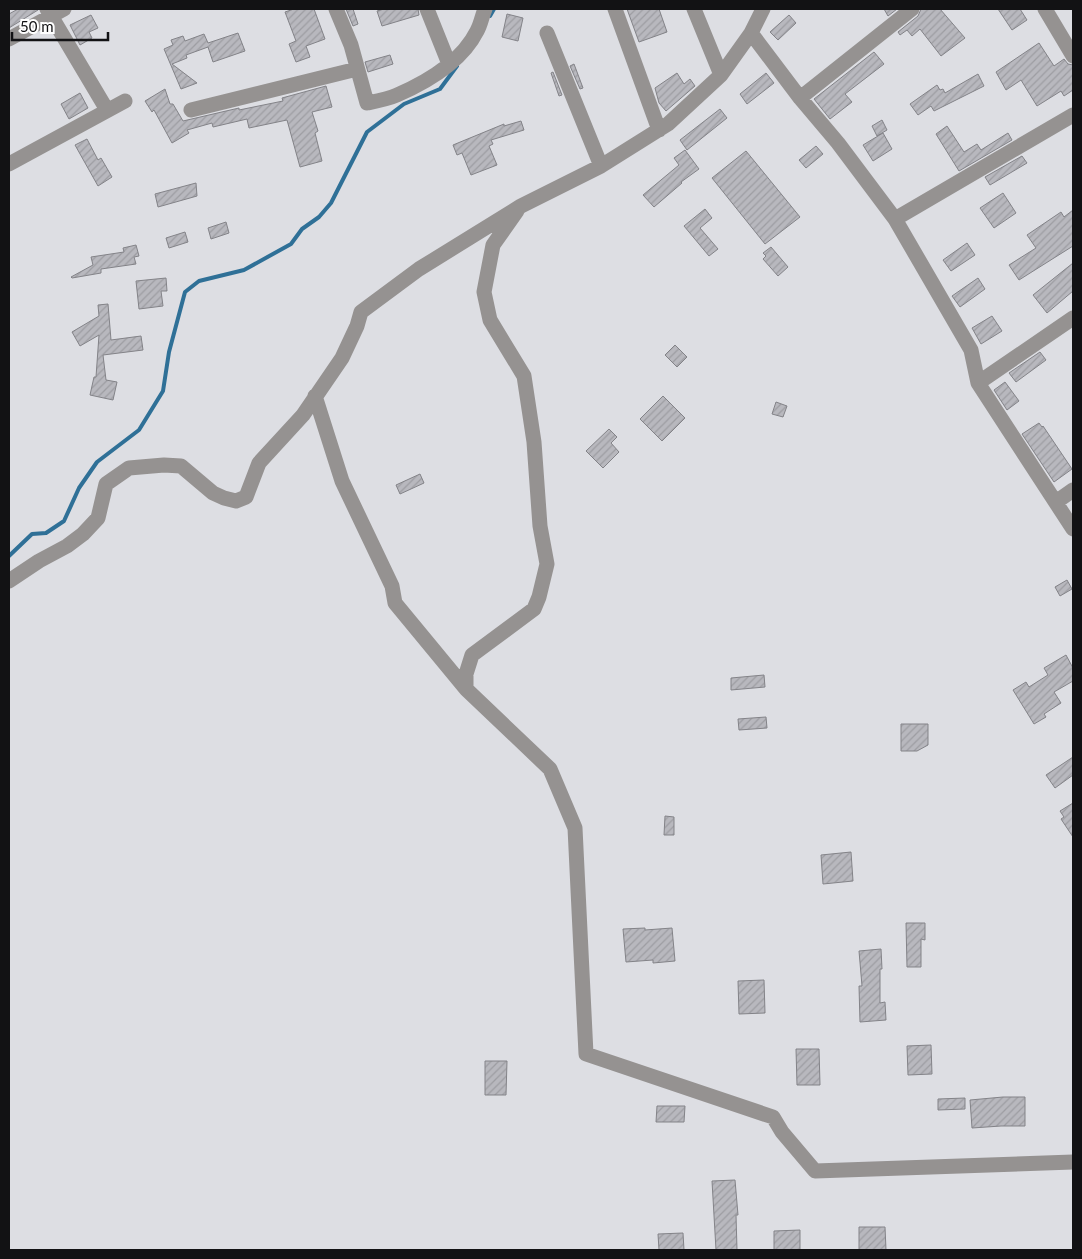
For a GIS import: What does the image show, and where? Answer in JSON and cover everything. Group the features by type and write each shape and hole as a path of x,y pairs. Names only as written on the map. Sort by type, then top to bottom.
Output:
{"street":[{"path":"336,9 351,45 367,103 395,96 420,84 449,64 464,50 478,30 485,9"},
{"path":"427,9 449,64"},
{"path":"615,9 659,130"},
{"path":"694,9 721,75"},
{"path":"9,581 39,560 67,546 83,534 98,518 106,484 128,468 164,465 181,466 213,493 224,498 236,500 246,497 259,463 303,415 342,358 362,312 419,269 521,206 601,166 668,124 721,75 751,33 763,9"},
{"path":"800,98 912,9"},
{"path":"1045,9 1073,56"},
{"path":"9,40 54,11 107,110"},
{"path":"547,33 601,166"},
{"path":"751,33 895,219 971,350 978,383 1073,529"},
{"path":"192,110 357,69"},
{"path":"9,164 125,101"},
{"path":"895,219 1073,115"},
{"path":"466,689 466,674 472,655 534,609 539,598 547,564 540,526 534,442 524,376 490,320 484,292 493,245 521,206"},
{"path":"978,383 1073,318"},
{"path":"315,396 342,481 392,586 395,603 466,689 550,769 575,828 586,1054 773,1117 782,1132 815,1171 1073,1162"},
{"path":"1056,502 1073,490"}],"building":[{"path":"18,9 38,10 9,28 9,14"},
{"path":"294,9 314,9 325,39 306,46 310,57 296,62 289,44 296,41 285,12"},
{"path":"346,9 353,9 358,24 353,26"},
{"path":"384,9 418,9 419,15 382,26 377,11"},
{"path":"627,9 659,9 667,32 639,42"},
{"path":"884,9 897,9 888,16"},
{"path":"921,9 940,9 965,38 941,56 920,29 912,36 907,30 900,35 898,32 918,16"},
{"path":"998,9 1020,9 1027,20 1012,30"},
{"path":"507,14 523,18 518,41 502,37"},
{"path":"91,15 98,28 89,32 92,38 80,45 70,25"},
{"path":"789,15 796,23 778,40 770,32"},
{"path":"238,33 245,51 213,62 208,47 186,55 187,58 172,64 197,83 181,89 164,49 173,45 171,40 183,36 185,41 204,34 208,43"},
{"path":"1039,43 1054,66 1064,59 1068,64 1073,65 1073,90 1064,96 1061,91 1037,106 1021,80 1006,90 996,72"},
{"path":"874,52 884,64 845,94 852,102 830,119 814,99"},
{"path":"390,55 393,64 368,72 365,62"},
{"path":"574,64 583,88 580,89 570,66"},
{"path":"553,72 562,95 559,96 551,73"},
{"path":"677,73 684,84 690,79 695,86 666,111 659,103 655,88"},
{"path":"766,73 774,83 747,104 740,94"},
{"path":"978,74 984,86 934,111 931,106 918,115 910,104 937,85 945,93"},
{"path":"326,86 332,107 312,112 318,131 315,133 322,161 300,167 287,120 249,128 247,119 213,127 212,123 187,130 189,133 172,143 154,110 152,112 145,101 165,89 170,104 173,104 183,121 239,108 239,110 283,101 282,98"},
{"path":"80,93 88,108 69,119 61,104"},
{"path":"720,109 727,118 687,150 680,140"},
{"path":"882,120 887,130 877,136 872,126"},
{"path":"521,121 524,130 491,140 493,144 489,146 497,165 471,175 462,153 457,155 453,145 504,124 504,126"},
{"path":"947,126 964,152 977,144 981,150 1008,133 1012,140 959,171 936,134"},
{"path":"883,133 892,149 873,161 863,145"},
{"path":"87,139 98,160 101,158 112,177 98,186 75,145"},
{"path":"816,146 823,154 806,168 799,160"},
{"path":"685,150 699,169 681,182 654,207 643,195 679,165 674,158"},
{"path":"746,151 800,217 765,244 712,178"},
{"path":"1022,156 1027,163 990,185 985,177"},
{"path":"196,183 197,196 158,207 155,194"},
{"path":"1003,193 1016,213 994,228 980,208"},
{"path":"705,209 712,218 700,228 718,249 709,256 684,226"},
{"path":"1073,210 1073,246 1019,280 1009,265 1036,248 1027,235 1061,212 1064,217"},
{"path":"226,222 229,233 211,239 208,228"},
{"path":"185,232 188,242 169,248 166,238"},
{"path":"967,243 975,255 951,271 943,260"},
{"path":"136,245 139,256 134,257 136,264 101,269 101,273 71,277 93,265 91,257 124,252 123,248"},
{"path":"771,247 788,267 778,276 763,259 766,256 763,253"},
{"path":"1073,263 1073,291 1047,313 1033,295"},
{"path":"166,278 167,291 161,291 163,306 139,309 136,281"},
{"path":"978,278 985,289 960,307 952,296"},
{"path":"108,304 111,340 141,336 143,350 103,355 106,380 117,382 113,400 90,395 94,377 96,377 99,335 80,346 72,332 99,316 98,305"},
{"path":"992,316 1002,331 981,344 972,328"},
{"path":"675,345 687,357 677,367 665,355"},
{"path":"1040,352 1046,360 1016,382 1009,373"},
{"path":"1005,382 1019,401 1007,410 994,390"},
{"path":"663,396 685,418 662,441 640,419"},
{"path":"776,402 787,406 783,417 772,414"},
{"path":"1039,423 1043,426 1072,469 1054,482 1022,434"},
{"path":"609,429 617,437 611,443 619,452 603,468 586,451"},
{"path":"420,474 424,483 400,494 396,485"},
{"path":"1067,580 1072,589 1060,596 1055,587"},
{"path":"1066,655 1073,668 1073,681 1054,692 1061,703 1044,714 1046,717 1034,724 1013,690 1026,682 1029,687 1048,675 1044,668"},
{"path":"764,675 765,687 731,690 731,678"},
{"path":"766,717 767,728 739,730 738,719"},
{"path":"901,724 928,724 928,745 917,751 901,751"},
{"path":"1073,757 1073,775 1055,788 1046,775"},
{"path":"1073,803 1073,837 1061,819 1064,817 1060,811"},
{"path":"665,816 674,817 674,835 664,835"},
{"path":"851,852 853,881 823,884 821,855"},
{"path":"906,923 925,923 925,940 921,939 921,967 907,967"},
{"path":"645,928 645,930 672,928 675,961 653,963 653,960 626,962 623,929"},
{"path":"881,949 880,1003 885,1002 886,1020 860,1022 859,986 862,986 859,951"},
{"path":"764,980 765,1013 739,1014 738,981"},
{"path":"931,1045 932,1074 908,1075 907,1046"},
{"path":"796,1049 819,1049 820,1085 797,1085"},
{"path":"485,1061 507,1061 506,1095 485,1095"},
{"path":"1025,1097 1025,1126 972,1128 970,1100"},
{"path":"965,1098 965,1109 938,1110 938,1099"},
{"path":"657,1106 685,1106 684,1122 656,1122"},
{"path":"735,1180 738,1215 736,1215 737,1250 716,1250 712,1181"},
{"path":"859,1227 885,1227 886,1250 859,1250"},
{"path":"800,1230 800,1250 774,1250 774,1231"},
{"path":"683,1233 684,1250 659,1250 658,1234"}],"waterway":[{"path":"490,16 494,9"},
{"path":"9,556 32,534 46,533 64,521 79,488 97,462 139,430 163,391 169,352 185,292 199,281 244,270 291,244 302,229 319,217 331,203 367,132 404,104 440,89 457,66"}]}
